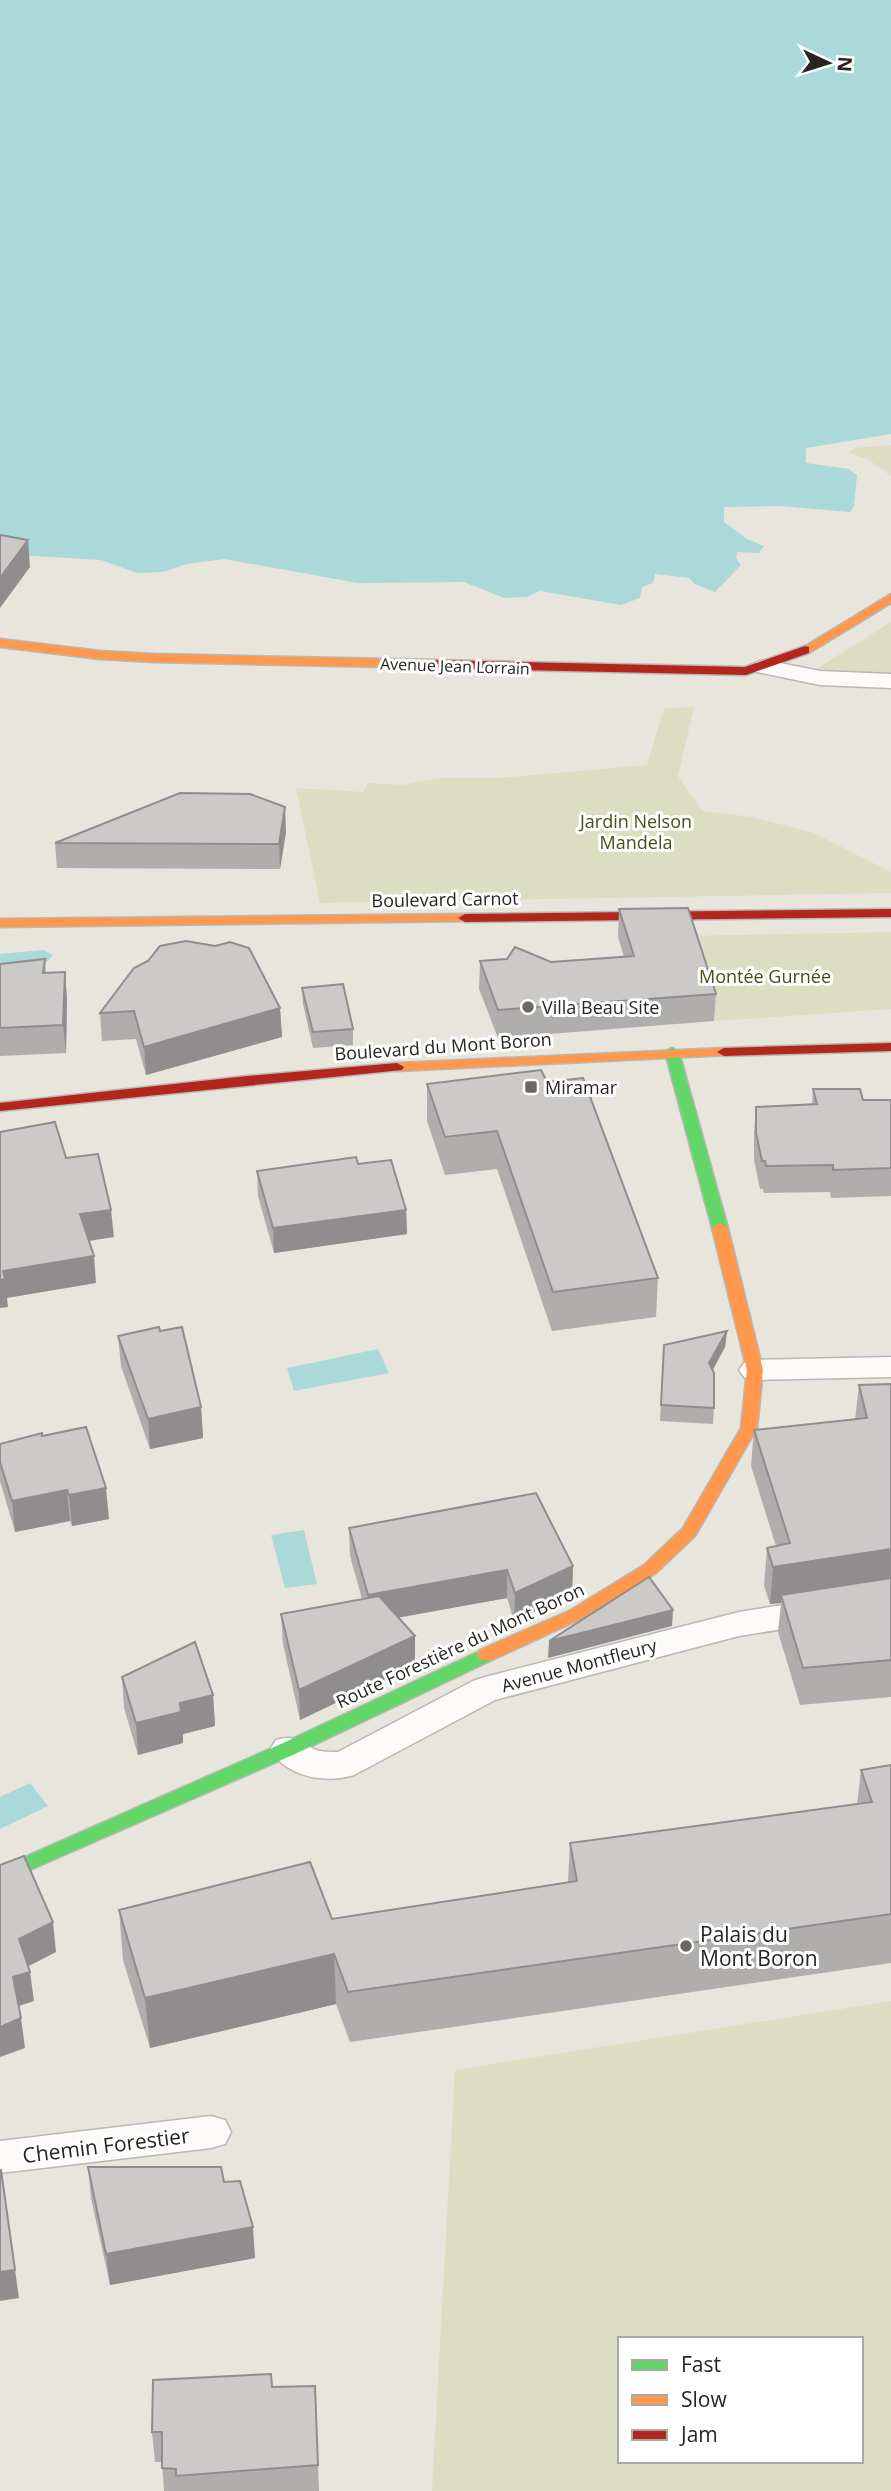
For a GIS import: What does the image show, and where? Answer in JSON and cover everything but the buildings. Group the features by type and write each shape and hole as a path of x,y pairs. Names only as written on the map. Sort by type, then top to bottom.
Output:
{"street":[{"name":"Avenue Jean Lorrain","path":"0,643 100,655 154,658 746,671 803,653 891,598"},
{"name":"Boulevard Carnot","path":"0,923 891,913"},
{"name":"Boulevard du Mont Boron","path":"0,1107 302,1075 672,1052 891,1047"},
{"name":"Route Forestière du Mont Boron","path":"0,1876 288,1749 420,1684 577,1614 650,1569 689,1532 749,1428 755,1370 705,1166 672,1052"}],"lane":[{"path":"765,667 820,678 891,681"},
{"path":"755,1370 891,1367"},
{"name":"Avenue Montfleury","path":"288,1749 308,1763 342,1766 485,1690 739,1623 891,1600"},
{"name":"Chemin Forestier","path":"0,2157 211,2132"}],"green space":[{"path":"891,445 891,476 869,460 849,453 854,448"},
{"path":"891,622 891,678 813,671"},
{"name":"Jardin Nelson Mandela","path":"694,707 678,776 702,811 751,817 814,833 891,872 891,893 320,903 296,788 363,792 368,783 402,785 442,778 500,778 647,765 664,708"},
{"name":"Montée Gurnée","path":"891,932 891,1009 715,1021 686,936"},
{"path":"891,2001 891,2491 432,2491 455,2070"}],"water":[{"path":"0,0 891,0 891,434 806,448 806,463 849,469 857,475 854,506 850,512 779,506 724,507 724,522 747,539 764,546 759,553 737,552 736,558 741,565 715,592 695,584 689,578 655,574 653,583 642,587 640,598 621,605 540,591 527,597 504,598 464,582 358,583 224,559 187,564 163,572 137,573 101,560 0,554"},
{"path":"43,950 53,955 41,968 0,968 0,954"},
{"path":"378,1349 389,1373 294,1391 287,1368"},
{"path":"304,1530 317,1584 285,1588 271,1535"},
{"path":"30,1783 48,1806 0,1829 0,1797"}],"traffic: fast":[{"path":"672,1052 720,1228"},
{"path":"0,1876 288,1749 486,1655"}],"traffic: slow":[{"path":"805,650 891,598"},
{"path":"0,643 100,655 154,658 436,664"},
{"path":"0,923 465,918"},
{"path":"397,1067 724,1052"},
{"path":"486,1655 577,1614 650,1569 689,1532 749,1428 755,1370 720,1228"}],"traffic: jam":[{"path":"436,664 746,671 805,650"},
{"path":"465,918 891,913"},
{"path":"724,1052 891,1047"},
{"path":"0,1107 247,1080 397,1067"}],"place":[{"name":"Villa Beau Site","path":"528,1007"},
{"name":"Miramar","path":"531,1087"},
{"name":"Palais du Mont Boron","path":"686,1946"}]}
